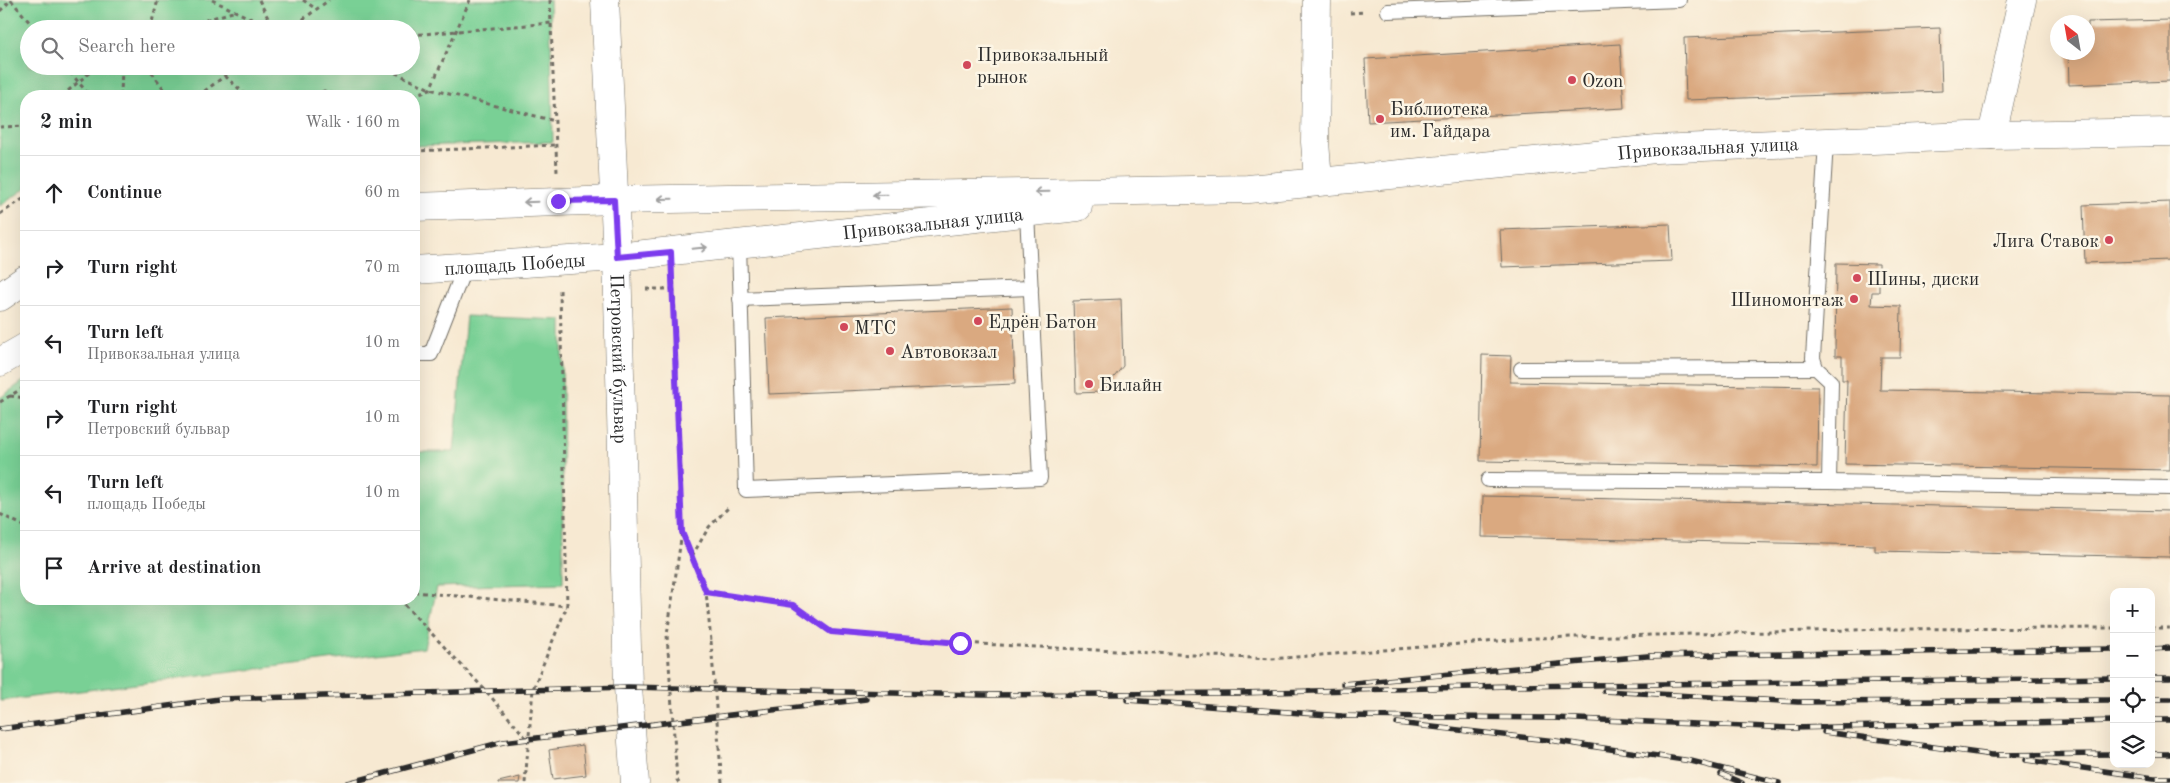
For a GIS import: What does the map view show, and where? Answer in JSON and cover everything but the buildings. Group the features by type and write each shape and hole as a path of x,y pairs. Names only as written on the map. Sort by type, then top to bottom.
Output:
{"street":[{"name":"Петровский бульвар","path":"605,0 617,257 628,687 635,783"},
{"path":"1317,0 1315,142 1318,180"},
{"path":"1992,135 2022,0"},
{"name":"Привокзальная улица","path":"617,257 1318,180 1656,149 1992,135 2170,132"},
{"name":"Привокзальная улица","path":"614,200 1248,189"},
{"path":"420,207 614,200"},
{"name":"площадь Победы","path":"420,270 617,257"},
{"path":"0,297 20,283"},
{"path":"0,362 20,350"}],"lane":[{"path":"1388,11 1434,5 1679,0"},
{"path":"1826,142 1813,358 1816,368 1831,382 1829,482"},
{"path":"739,244 746,490 1040,478 1027,213"},
{"path":"420,354 431,354 466,267"},
{"path":"740,299 1031,288"},
{"path":"1521,369 1816,368"},
{"path":"1488,480 1829,482 2170,488"}],"path":[{"path":"0,11 11,0 28,20"},
{"path":"152,20 158,0"},
{"path":"212,0 255,20"},
{"path":"259,0 267,20"},
{"path":"303,0 316,10"},
{"path":"303,20 329,0"},
{"path":"420,93 430,89 470,0"},
{"path":"550,0 558,201"},
{"path":"206,20 236,11"},
{"path":"420,34 551,23"},
{"path":"72,75 85,90"},
{"path":"69,90 86,75"},
{"path":"121,90 122,75"},
{"path":"154,75 165,90"},
{"path":"400,75 430,89 555,121"},
{"path":"206,90 225,76 240,90"},
{"path":"0,126 20,126"},
{"path":"420,151 556,145"},
{"path":"0,214 20,201"},
{"path":"671,252 682,532 667,635 673,732 677,780 679,783"},
{"path":"525,783 527,739 533,690 567,606 559,260"},
{"path":"0,402 20,390"},
{"path":"10,396 20,397"},
{"path":"692,557 709,527 746,490"},
{"path":"0,514 20,524"},
{"path":"682,532 706,592 722,783"},
{"path":"706,592 793,605 831,632 960,643 1271,659 1536,638 1890,629 2110,628"},
{"path":"420,593 567,606"},
{"path":"405,605 486,691 527,739"},
{"path":"2155,628 2170,628"}],"green space":[{"path":"0,0 550,0 553,142 420,146 420,90 20,90 20,192 0,206"},
{"path":"466,316 562,320 563,583 437,587 424,648 0,701 0,398 20,383 20,605 420,605 420,452 454,452"}],"railway":[{"path":"2155,649 2170,648"},
{"path":"1343,684 1647,656 2110,649"},
{"path":"0,729 219,699 628,687 984,695 1239,693 1511,686 2110,678"},
{"path":"2155,678 2170,678"},
{"path":"1604,691 1798,702 2110,700"},
{"path":"348,783 503,742 866,699"},
{"path":"2155,699 2170,699"},
{"path":"1127,700 1342,716 1553,718 1792,728 2110,721"},
{"path":"2155,720 2170,720"},
{"path":"1397,723 1556,741 1691,761 1779,783"},
{"path":"1824,732 1992,755 2110,754"},
{"path":"2155,754 2170,754"},
{"path":"2026,760 2154,778 2170,778"},
{"path":"1721,774 1742,783"}],"place":[{"name":"Привокзальный рынок","path":"967,65"},
{"name":"Ozon","path":"1572,80"},
{"name":"Библиотека им. Гайдара","path":"1380,119"},
{"name":"Лига Ставок","path":"2109,240"},
{"name":"Шины, диски","path":"1857,278"},
{"name":"Шиномонтаж","path":"1854,299"},
{"name":"Едрён Батон","path":"978,321"},
{"name":"МТС","path":"844,327"},
{"name":"Автовокзал","path":"890,351"},
{"name":"Билайн","path":"1089,384"}],"route":[{"path":"558,201 614,200 617,257 671,252 682,532 706,592 793,605 831,632 960,643"}]}
